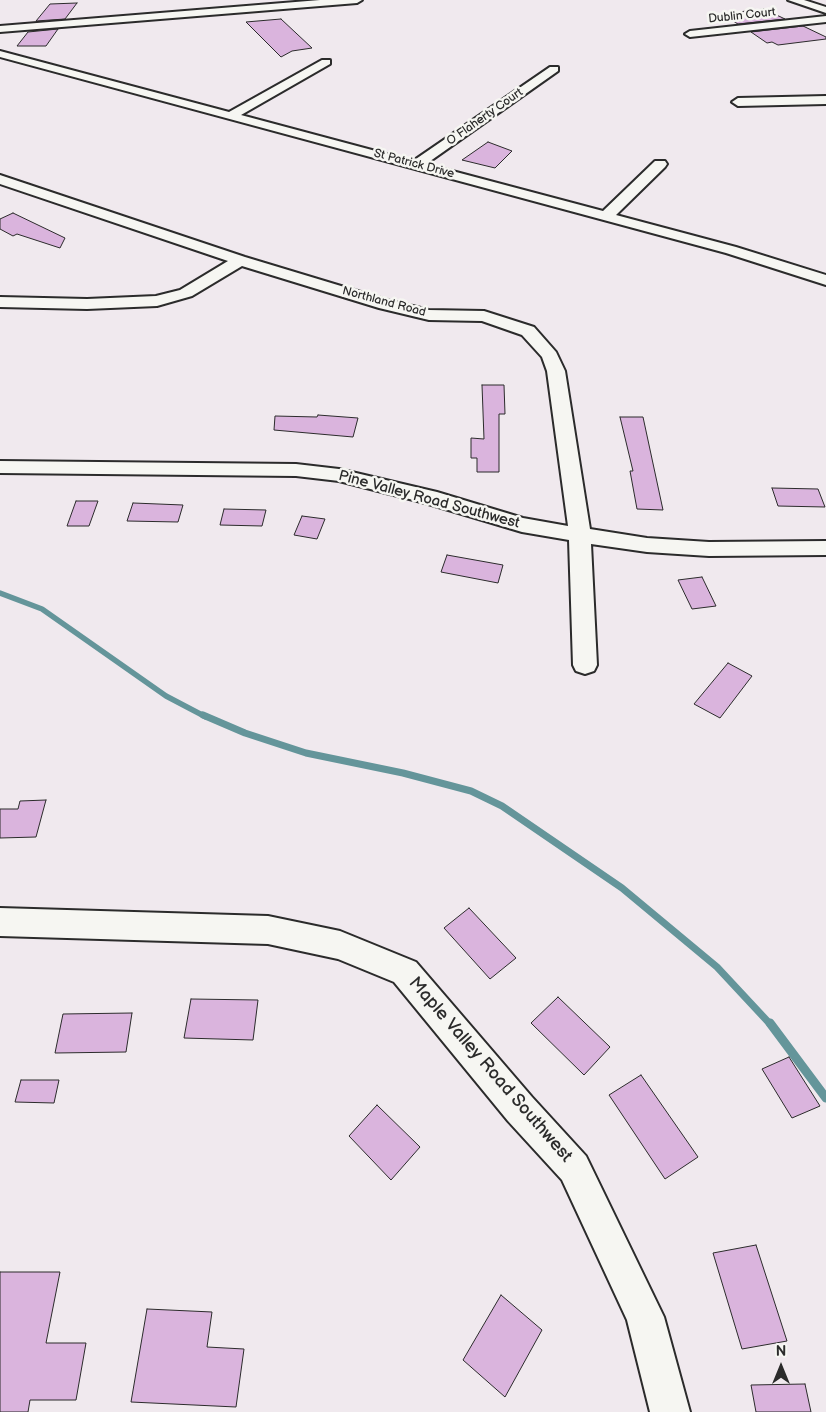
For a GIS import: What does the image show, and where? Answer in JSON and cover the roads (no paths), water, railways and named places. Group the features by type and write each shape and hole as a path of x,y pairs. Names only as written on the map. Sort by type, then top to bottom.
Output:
{"street":[{"path":"0,29 255,4 358,0"},
{"path":"793,0 826,10"},
{"name":"Dublin Court","path":"690,34 826,19"},
{"name":"St Patrick Drive","path":"0,54 731,250 826,280"},
{"path":"232,115 326,62"},
{"name":"O Flaherty Court","path":"416,165 554,69"},
{"path":"738,102 826,100"},
{"path":"606,216 660,164"},
{"name":"Northland Road","path":"0,179 240,260 379,303 429,314 484,316 528,331 550,356 556,371 580,535 585,666"},
{"path":"0,302 87,304 157,300 186,293 209,281 240,260"},
{"name":"Pine Valley Road Southwest","path":"0,467 296,470 339,475 430,497 522,525 580,535 647,544 709,549 826,548"},
{"name":"Maple Valley Road Southwest","path":"0,922 268,930 340,945 405,972 520,1109 574,1168 645,1317 670,1412"}],"waterway":[{"path":"0,593 42,609 166,696 206,717"},
{"path":"203,715 245,733 306,753 403,773 471,791 502,806 622,888 717,967 771,1025"},
{"path":"770,1023 826,1098"}]}
